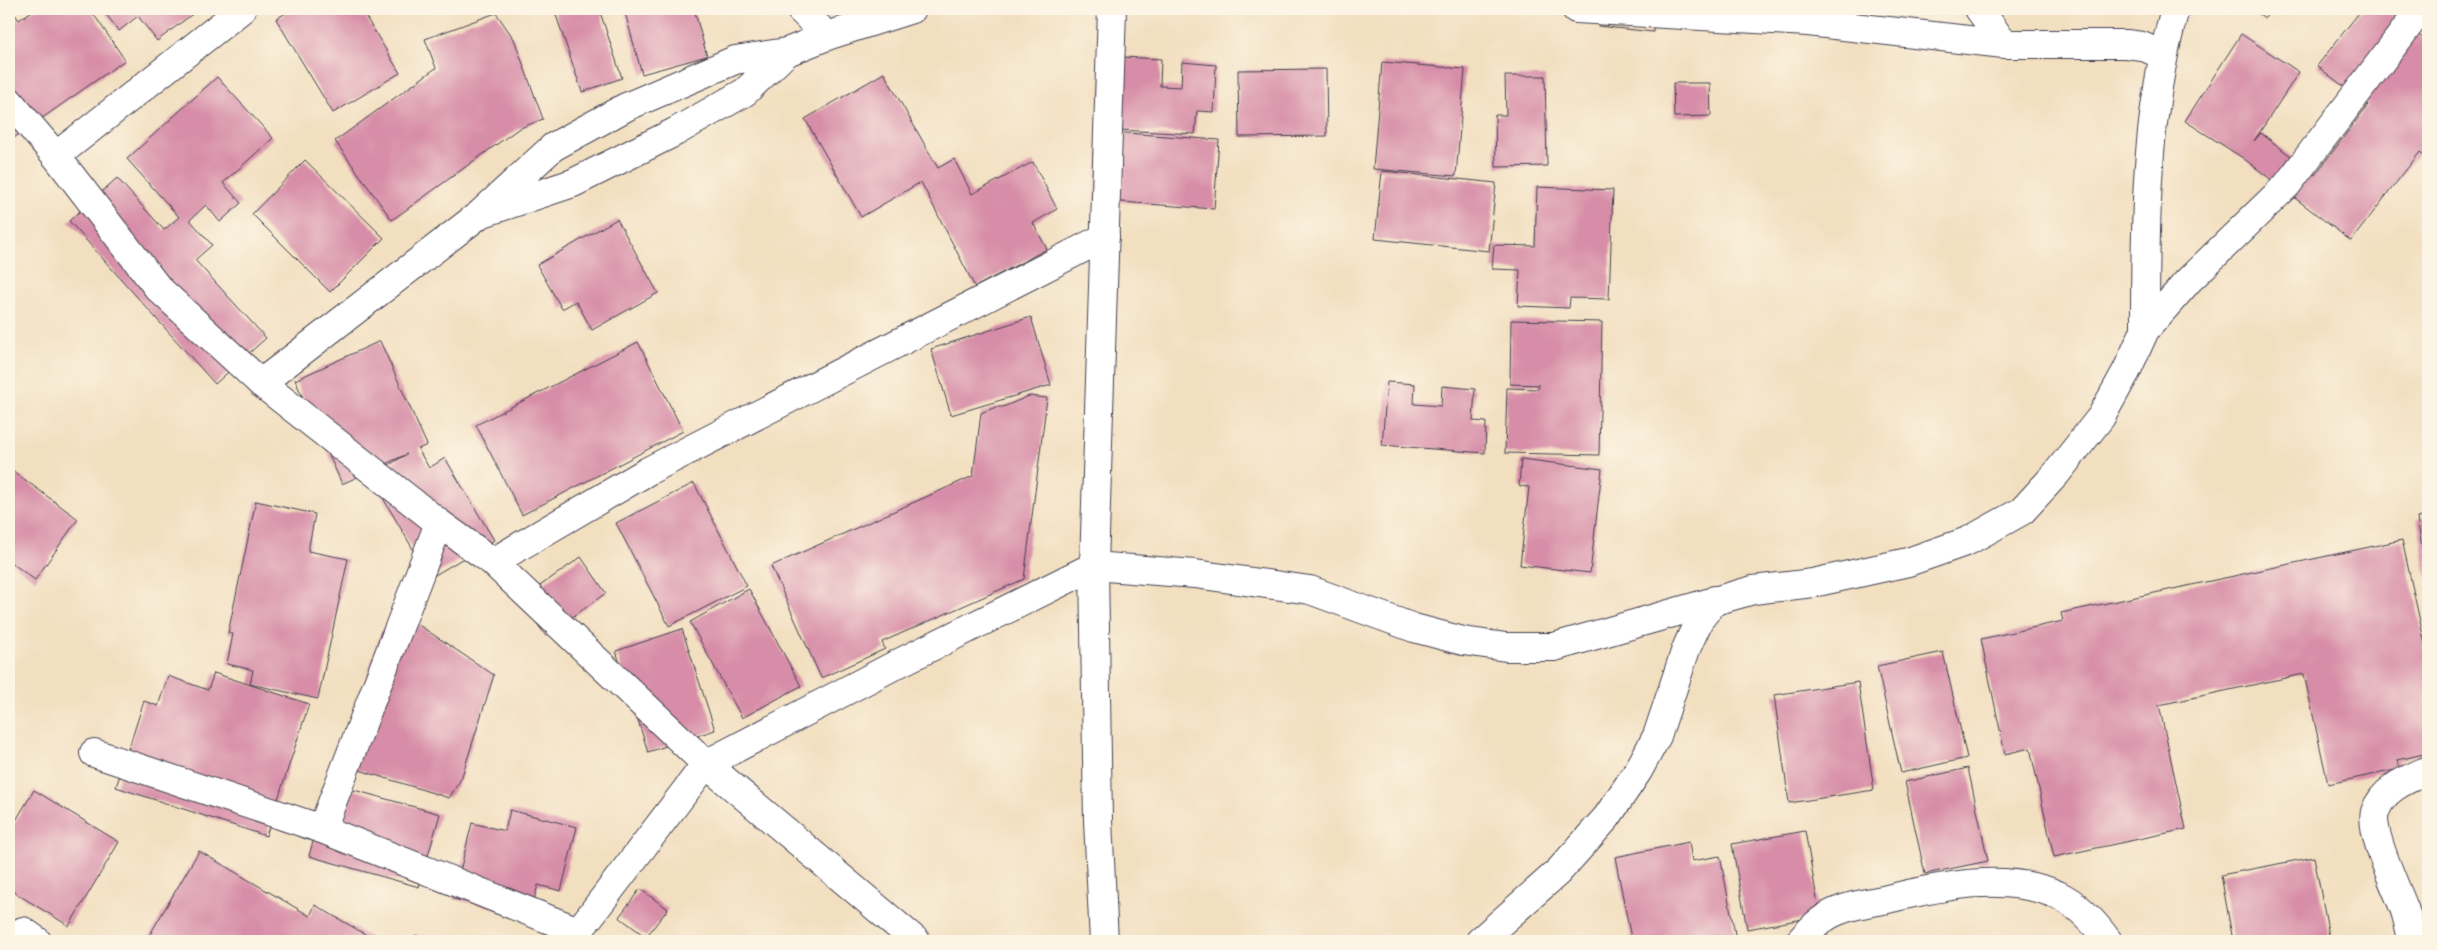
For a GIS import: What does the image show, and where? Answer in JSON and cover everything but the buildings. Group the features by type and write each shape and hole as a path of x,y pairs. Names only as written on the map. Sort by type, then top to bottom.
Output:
{"street":[{"path":"56,156 242,9"},
{"path":"800,9 826,36"},
{"path":"261,382 480,214 553,147 626,107 735,60 788,52 826,36 912,9"},
{"path":"1576,9 1808,22 2004,44 2104,42 2142,46 2162,55"},
{"path":"1979,9 2004,44"},
{"path":"2145,330 2146,192 2152,122 2162,55 2174,9"},
{"path":"94,753 322,829 575,936 706,764 899,663 1094,566 1195,574 1310,590 1414,628 1462,641 1506,647 1554,647 1753,590 1813,583 1908,562 1968,541 2022,511 2056,474 2101,417 2127,370 2145,330 2188,281 2287,185 2421,9"},
{"path":"1104,941 1098,821 1094,566 1105,237 1107,14"},
{"path":"480,214 573,183 675,132 745,92 788,52"},
{"path":"9,100 56,156 158,288 261,382 439,523 492,562 706,764 916,941"},
{"path":"492,562 648,471 1105,237"},
{"path":"322,829 439,523"},
{"path":"1480,941 1558,872 1607,817 1628,787 1657,736 1686,649 1699,620 1715,600"},
{"path":"2412,941 2406,914 2378,842 2374,823 2375,812 2382,799 2395,785 2428,770"},
{"path":"1800,941 1816,924 1838,911 1900,896 1973,883 1999,882 2033,887 2060,896 2091,919 2108,941"}]}
